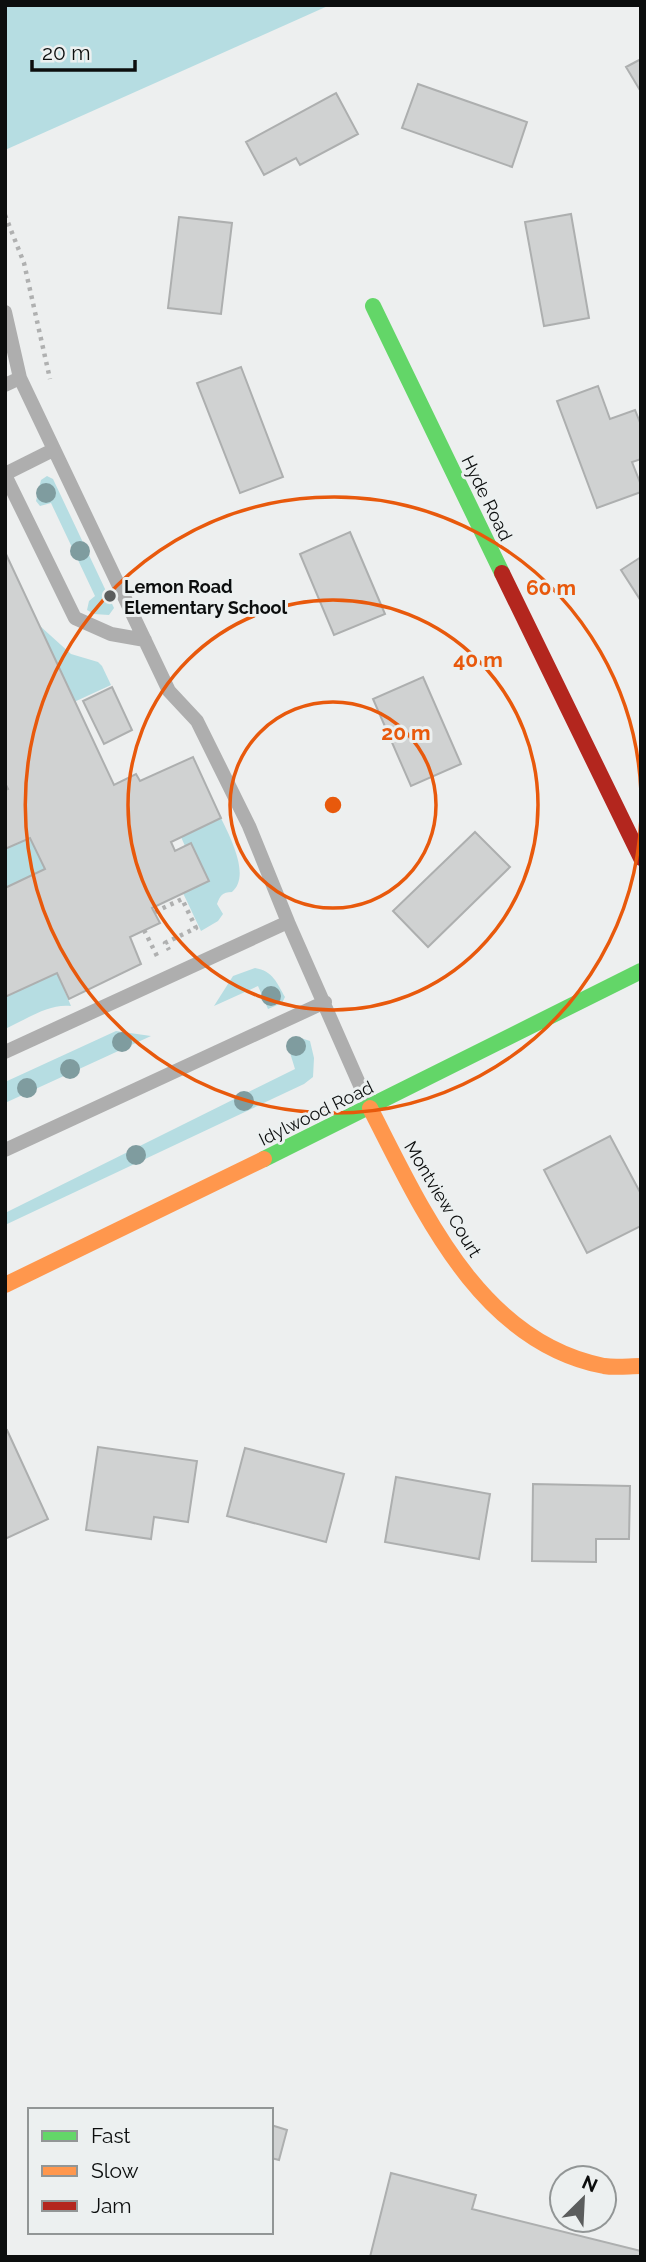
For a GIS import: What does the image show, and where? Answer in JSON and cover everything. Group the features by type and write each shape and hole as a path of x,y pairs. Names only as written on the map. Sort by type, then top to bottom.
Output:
{"street":[{"name":"Hyde Road","path":"373,306 641,858"},
{"name":"Idylwood Road","path":"5,1285 370,1108 641,971"},
{"name":"Montview Court","path":"370,1108 420,1205 448,1249 474,1285 505,1317 542,1343 575,1359 606,1367 641,1366"}],"lane":[{"path":"5,312 20,378 53,450 169,691 197,721 250,826 288,922 370,1108"},
{"path":"5,385 20,378"},
{"path":"53,450 5,475 75,618 111,634 145,640"},
{"path":"5,1052 288,922"},
{"path":"5,1150 325,1002"}],"path":[{"path":"155,912 182,899 196,928 165,943 169,950"},
{"path":"144,930 158,959"}],"shaded area":[{"path":"5,5 330,5 5,150"},
{"path":"47,476 53,479 114,608 109,615 94,614 87,610 89,601 95,596 51,503 40,506 36,501 41,480"},
{"path":"40,626 71,654 98,662 111,685 74,702"},
{"path":"221,818 237,856 240,876 232,892 224,894 218,901 223,914 218,921 201,931 183,893 209,881 191,844 185,846 181,837"},
{"path":"30,838 45,869 5,888 5,849"},
{"path":"255,968 274,978 285,997 282,1003 268,1009 258,986 214,1006 233,976"},
{"path":"57,973 71,1006 54,1007 5,1029 5,997"},
{"path":"116,1031 151,1036 5,1103 5,1082"},
{"path":"298,1037 310,1041 314,1058 313,1077 304,1084 5,1225 5,1213 295,1069 287,1043"}],"building":[{"path":"641,59 641,92 626,67"},
{"path":"418,84 527,122 512,167 402,128"},
{"path":"336,93 358,134 300,165 296,158 264,175 246,142"},
{"path":"571,214 589,318 544,326 525,222"},
{"path":"179,217 232,223 221,314 168,308"},
{"path":"241,367 283,477 240,493 197,383"},
{"path":"598,386 610,419 635,410 641,425 641,459 632,462 641,492 597,508 557,401"},
{"path":"350,532 385,614 334,635 300,554"},
{"path":"5,552 114,785 136,774 140,781 193,757 221,818 171,842 175,851 191,843 209,881 152,908 160,923 130,937 141,964 69,999 57,973 5,997 5,888 45,869 30,838 5,849 5,790 8,789 5,783"},
{"path":"641,557 641,601 621,570"},
{"path":"423,677 461,764 411,786 373,699"},
{"path":"112,687 132,730 104,744 83,701"},
{"path":"475,832 510,867 428,947 393,911"},
{"path":"610,1136 641,1194 641,1226 587,1253 544,1170"},
{"path":"7,1430 48,1519 5,1539 5,1431"},
{"path":"98,1447 197,1461 188,1522 154,1517 151,1539 86,1530"},
{"path":"245,1448 344,1474 326,1542 227,1516"},
{"path":"396,1477 490,1494 479,1559 385,1542"},
{"path":"533,1484 630,1486 629,1539 596,1539 596,1562 532,1561"},
{"path":"273,2126 287,2130 279,2160 273,2158"},
{"path":"391,2173 476,2195 472,2209 548,2228 548,2234 573,2234 641,2251 641,2257 370,2257"}],"traffic: fast":[{"path":"373,306 502,573"},
{"path":"264,1159 641,971"}],"traffic: slow":[{"path":"370,1108 434,1228 460,1266 489,1300 522,1330 560,1352 604,1366 641,1366"},
{"path":"5,1285 264,1159"}],"traffic: jam":[{"path":"502,573 641,858"}],"place":[{"name":"Lemon Road Elementary School","path":"110,596"}]}
